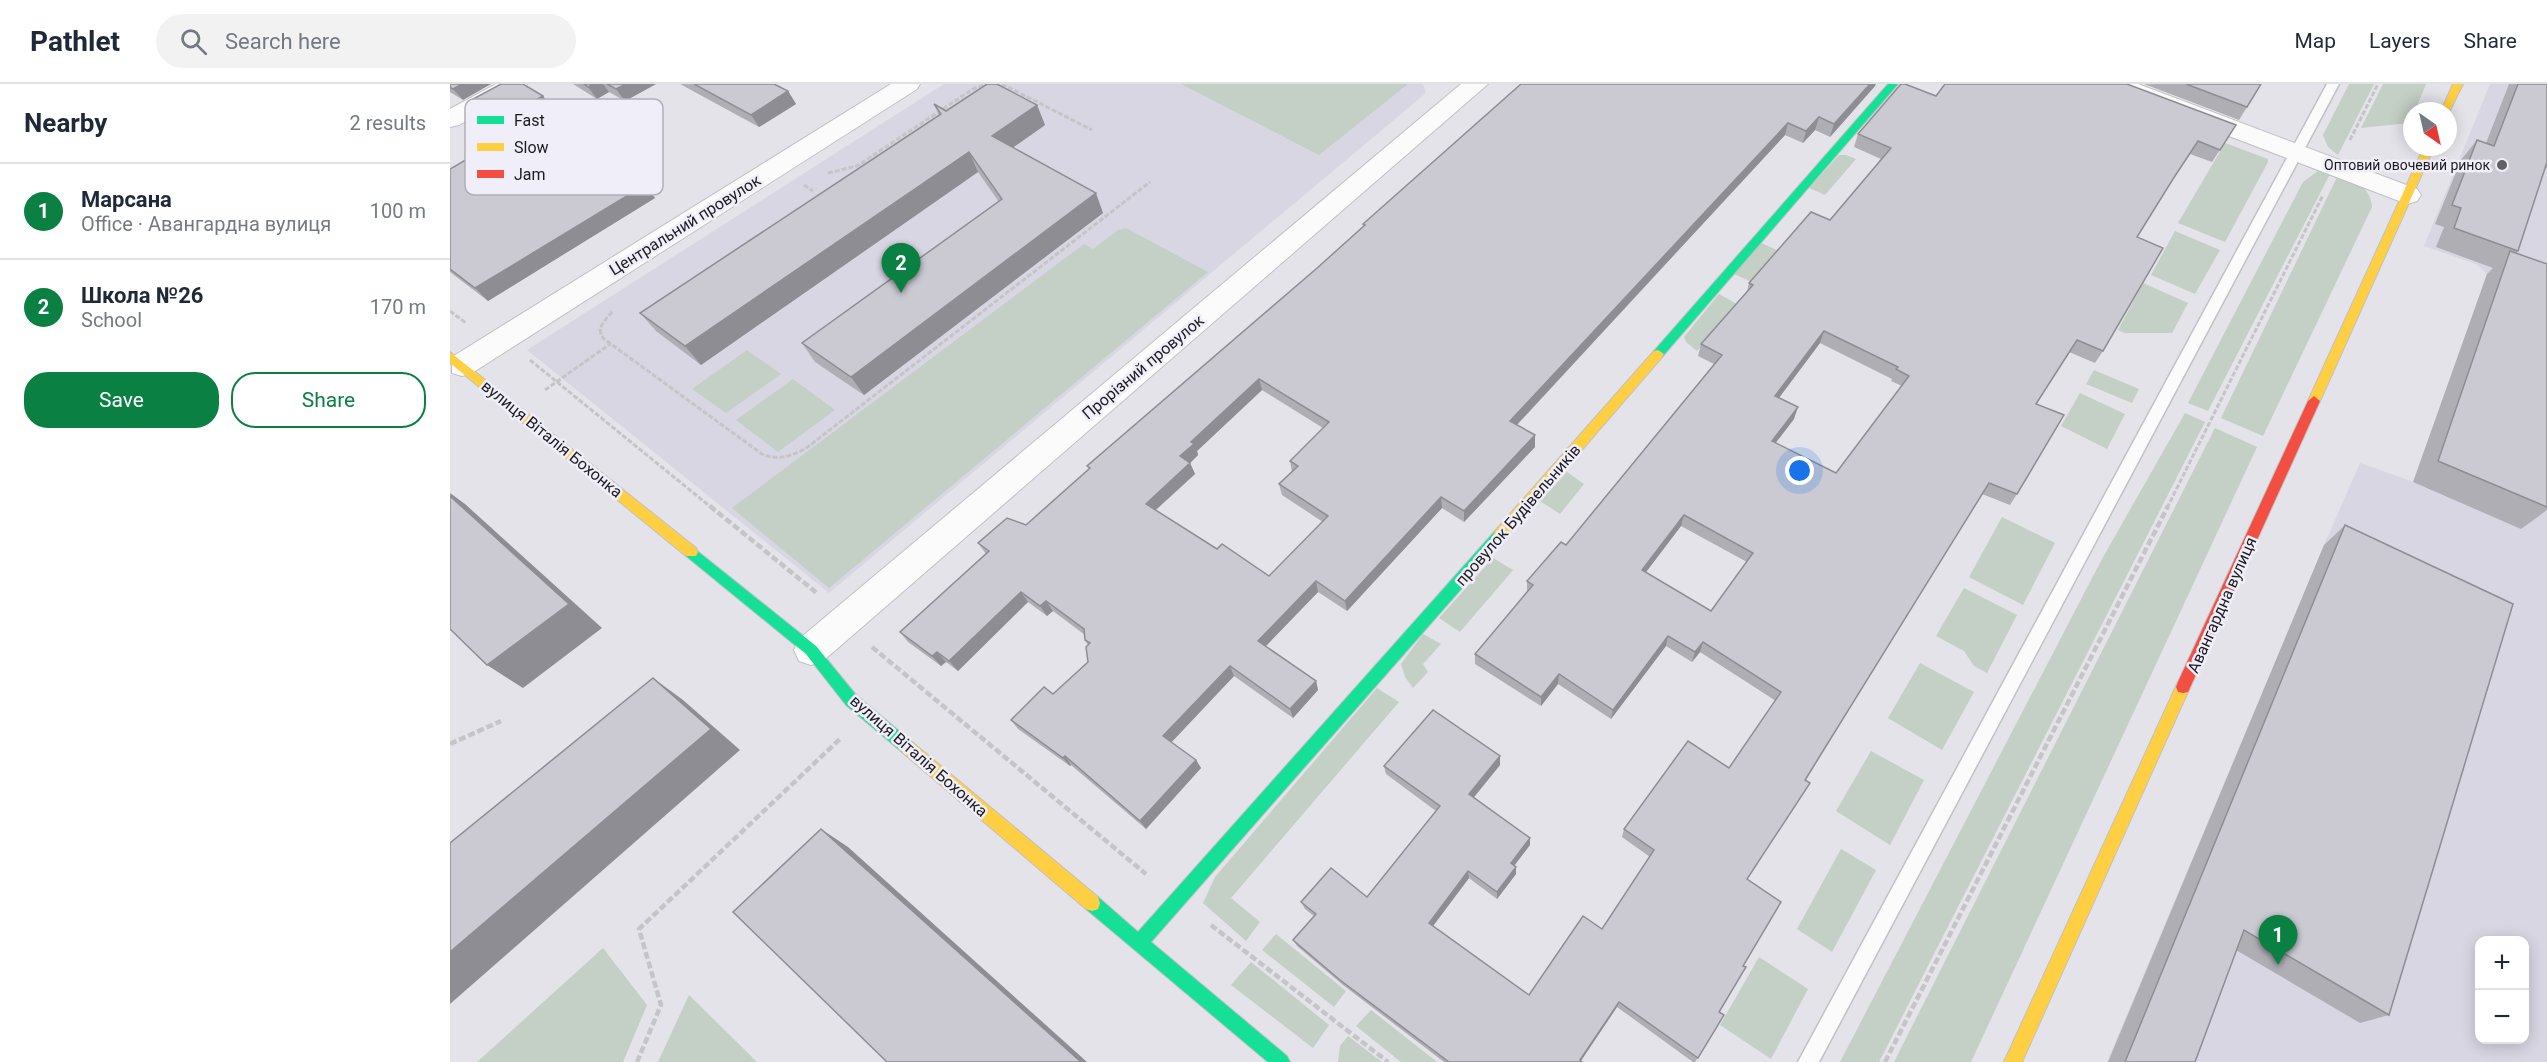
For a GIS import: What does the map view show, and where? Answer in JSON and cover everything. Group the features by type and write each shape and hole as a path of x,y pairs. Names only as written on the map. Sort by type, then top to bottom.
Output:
{"street":[{"path":"487,99 515,84"},
{"name":"Центральний провулок","path":"456,361 494,345 908,84"},
{"name":"Прорізний провулок","path":"811,650 1476,84"},
{"name":"провулок Будівельників","path":"1139,943 1532,500 1893,84"},
{"path":"2115,84 2408,195"},
{"path":"2450,102 2458,84"},
{"path":"450,119 465,111"},
{"name":"Авангардна вулиця","path":"2013,1062 2425,156"},
{"name":"вулиця Віталія Бохонка","path":"456,361 811,650 851,700 1281,1062"}],"lane":[{"path":"1808,1062 2333,84"}],"path":[{"path":"819,177 857,166 973,89 986,84"},
{"path":"1002,84 1092,130"},
{"path":"1885,1062 2212,419 2378,84"},
{"path":"805,186 812,182"},
{"path":"613,312 600,327 600,334 610,344 762,454 770,458 794,455 1150,183"},
{"path":"510,404 534,397 610,344"},
{"path":"494,345 518,350 828,603 843,623 1179,900 1388,1062"},
{"path":"637,1062 661,1005 639,929 867,714"},
{"path":"450,744 501,721"}],"shaded area":[{"path":"944,84 1423,84 1426,93 829,593 527,350"},
{"path":"1181,84 1408,84 1319,155"},
{"path":"2349,84 2374,84 2338,155 2328,147 2323,135"},
{"path":"2383,84 2426,84 2419,102 2403,102 2403,124 2361,128"},
{"path":"2490,84 2547,84 2547,1062 2107,1062 2360,463 2414,482 2487,274 2476,264 2424,246"},
{"path":"2225,143 2268,159 2268,162 2225,242 2178,223"},
{"path":"1839,155 1856,159 1825,195 1809,188"},
{"path":"2318,171 2331,172 2208,411 2188,403 2303,182"},
{"path":"2339,173 2365,190 2372,207 2263,436 2221,418"},
{"path":"1126,228 1208,272 829,588 732,508 1084,244 1093,249 1118,230"},
{"path":"2175,231 2220,250 2195,294 2151,275"},
{"path":"1761,243 1779,251 1752,282 1734,274"},
{"path":"2143,283 2188,303 2172,333 2125,333 2118,330"},
{"path":"1719,294 1737,304 1697,351 1686,342 1684,337"},
{"path":"747,350 781,374 726,413 692,389"},
{"path":"2094,370 2139,389 2132,403 2086,384"},
{"path":"793,379 835,410 778,452 736,420"},
{"path":"2080,393 2125,414 2107,449 2061,426"},
{"path":"2185,413 2205,422 1879,1062 1840,1062 2102,559"},
{"path":"2215,428 2257,447 1971,1062 1894,1062"},
{"path":"1567,472 1584,484 1560,514 1540,501"},
{"path":"2002,517 2055,543 2023,605 1969,577"},
{"path":"1493,558 1513,570 1460,632 1439,618"},
{"path":"1964,588 2017,615 1987,673 1974,666 1964,651 1936,636"},
{"path":"1423,634 1441,644 1423,664 1428,672 1413,688 1405,677 1401,664"},
{"path":"1920,663 1974,692 1942,750 1888,718"},
{"path":"1377,688 1399,702 1231,898 1260,922 1246,941 1203,903 1215,877"},
{"path":"1871,751 1924,780 1890,845 1836,811"},
{"path":"1841,849 1876,870 1832,952 1797,929"},
{"path":"1276,934 1346,991 1334,1007 1262,950"},
{"path":"603,948 647,1005 623,1062 477,1062"},
{"path":"1759,957 1808,989 1771,1059 1720,1025"},
{"path":"1251,962 1329,1025 1313,1048 1231,985"},
{"path":"689,995 757,1062 658,1062"},
{"path":"1371,1010 1437,1062 1401,1062 1356,1026"},
{"path":"1348,1036 1382,1062 1338,1062 1340,1046"}],"building":[{"path":"450,84 462,84 453,89"},
{"path":"501,84 523,84 543,96 538,99 473,99"},
{"path":"607,84 626,84 616,89"},
{"path":"694,84 774,84 788,91 751,115"},
{"path":"987,84 997,84 1037,105 992,136 1096,193 851,377 802,343 1002,199 969,152 685,346 640,313 941,114 934,104 946,111"},
{"path":"1521,84 1870,84 1834,124 1819,117 1806,131 1788,123 1510,421 1535,435 1464,511 1441,497 1345,601 1316,581 1258,641 1316,681 1290,709 1230,666 1163,736 1196,760 1140,821 1065,756 1063,758 1011,720 1044,687 1053,694 1088,662 1086,647 1090,643 1085,640 1084,629 1046,601 1040,606 1021,592 949,661 937,652 932,656 900,632 989,551 978,543 1007,518 1026,525 1090,468 1087,466 1316,269 1365,225 1363,224","holes":["1259,379 1329,422 1290,461 1298,466 1279,484 1328,516 1269,576 1222,544 1217,549 1146,504 1190,463 1180,456 1194,444 1191,442"]},
{"path":"1901,84 1936,96 1945,84 2127,84 2236,125 2220,150 2198,141 2173,179 2137,237 2163,248 2103,351 2077,340 2036,404 2064,415 2017,494 1989,483 1805,780 1810,783 1747,879 1781,902 1743,966 1746,967 1719,1012 1724,1015 1698,1058 1619,1002 1580,1060 1582,1062 1449,1062 1340,980 1293,940 1316,914 1301,902 1331,868 1367,897 1440,806 1384,766 1433,710 1500,756 1469,794 1530,838 1511,863 1516,867 1497,892 1468,871 1429,923 1529,995 1583,916 1602,929 1654,850 1624,829 1688,741 1729,768 1781,692 1703,642 1695,652 1668,636 1613,710 1559,674 1541,697 1475,654 1533,585 1527,581 1561,542 1566,545 1722,355 1701,344 1753,285 1749,283 1811,212 1830,220 1891,148 1858,134","holes":["1824,331 1898,367 1896,369 1909,376 1836,473 1772,441 1798,407 1775,396","1684,515 1753,553 1711,611 1642,570"]},
{"path":"2186,84 2261,84 2247,107"},
{"path":"2518,84 2547,84 2547,162 2518,251 2454,228 2461,208 2452,205 2477,140 2494,146"},
{"path":"465,160 465,195 628,195 475,288 450,269 450,169"},
{"path":"2510,251 2547,264 2547,507 2438,461"},
{"path":"450,496 569,604 487,665 450,629"},
{"path":"2345,525 2513,604 2389,1015 2244,930 2195,1062 2125,1062"},
{"path":"653,678 711,729 450,952 450,843"},
{"path":"821,829 1081,1062 887,1062 733,912"}],"traffic: fast":[{"path":"1658,354 1893,84"},
{"path":"1139,943 1500,535"},
{"path":"691,552 811,650 851,700 907,747"},
{"path":"1092,903 1281,1062"}],"traffic: slow":[{"path":"2450,102 2458,84"},
{"path":"2314,401 2425,156"},
{"path":"1500,535 1658,354"},
{"path":"450,356 691,552"},
{"path":"2013,1062 2183,687"},
{"path":"907,747 1092,903"}],"traffic: jam":[{"path":"2183,687 2314,401"}],"place":[{"name":"Оптовий овочевий ринок","path":"2502,165"},
{"name":"Школа №26","path":"901,293"},
{"name":"Марсана","path":"2278,965"}]}
